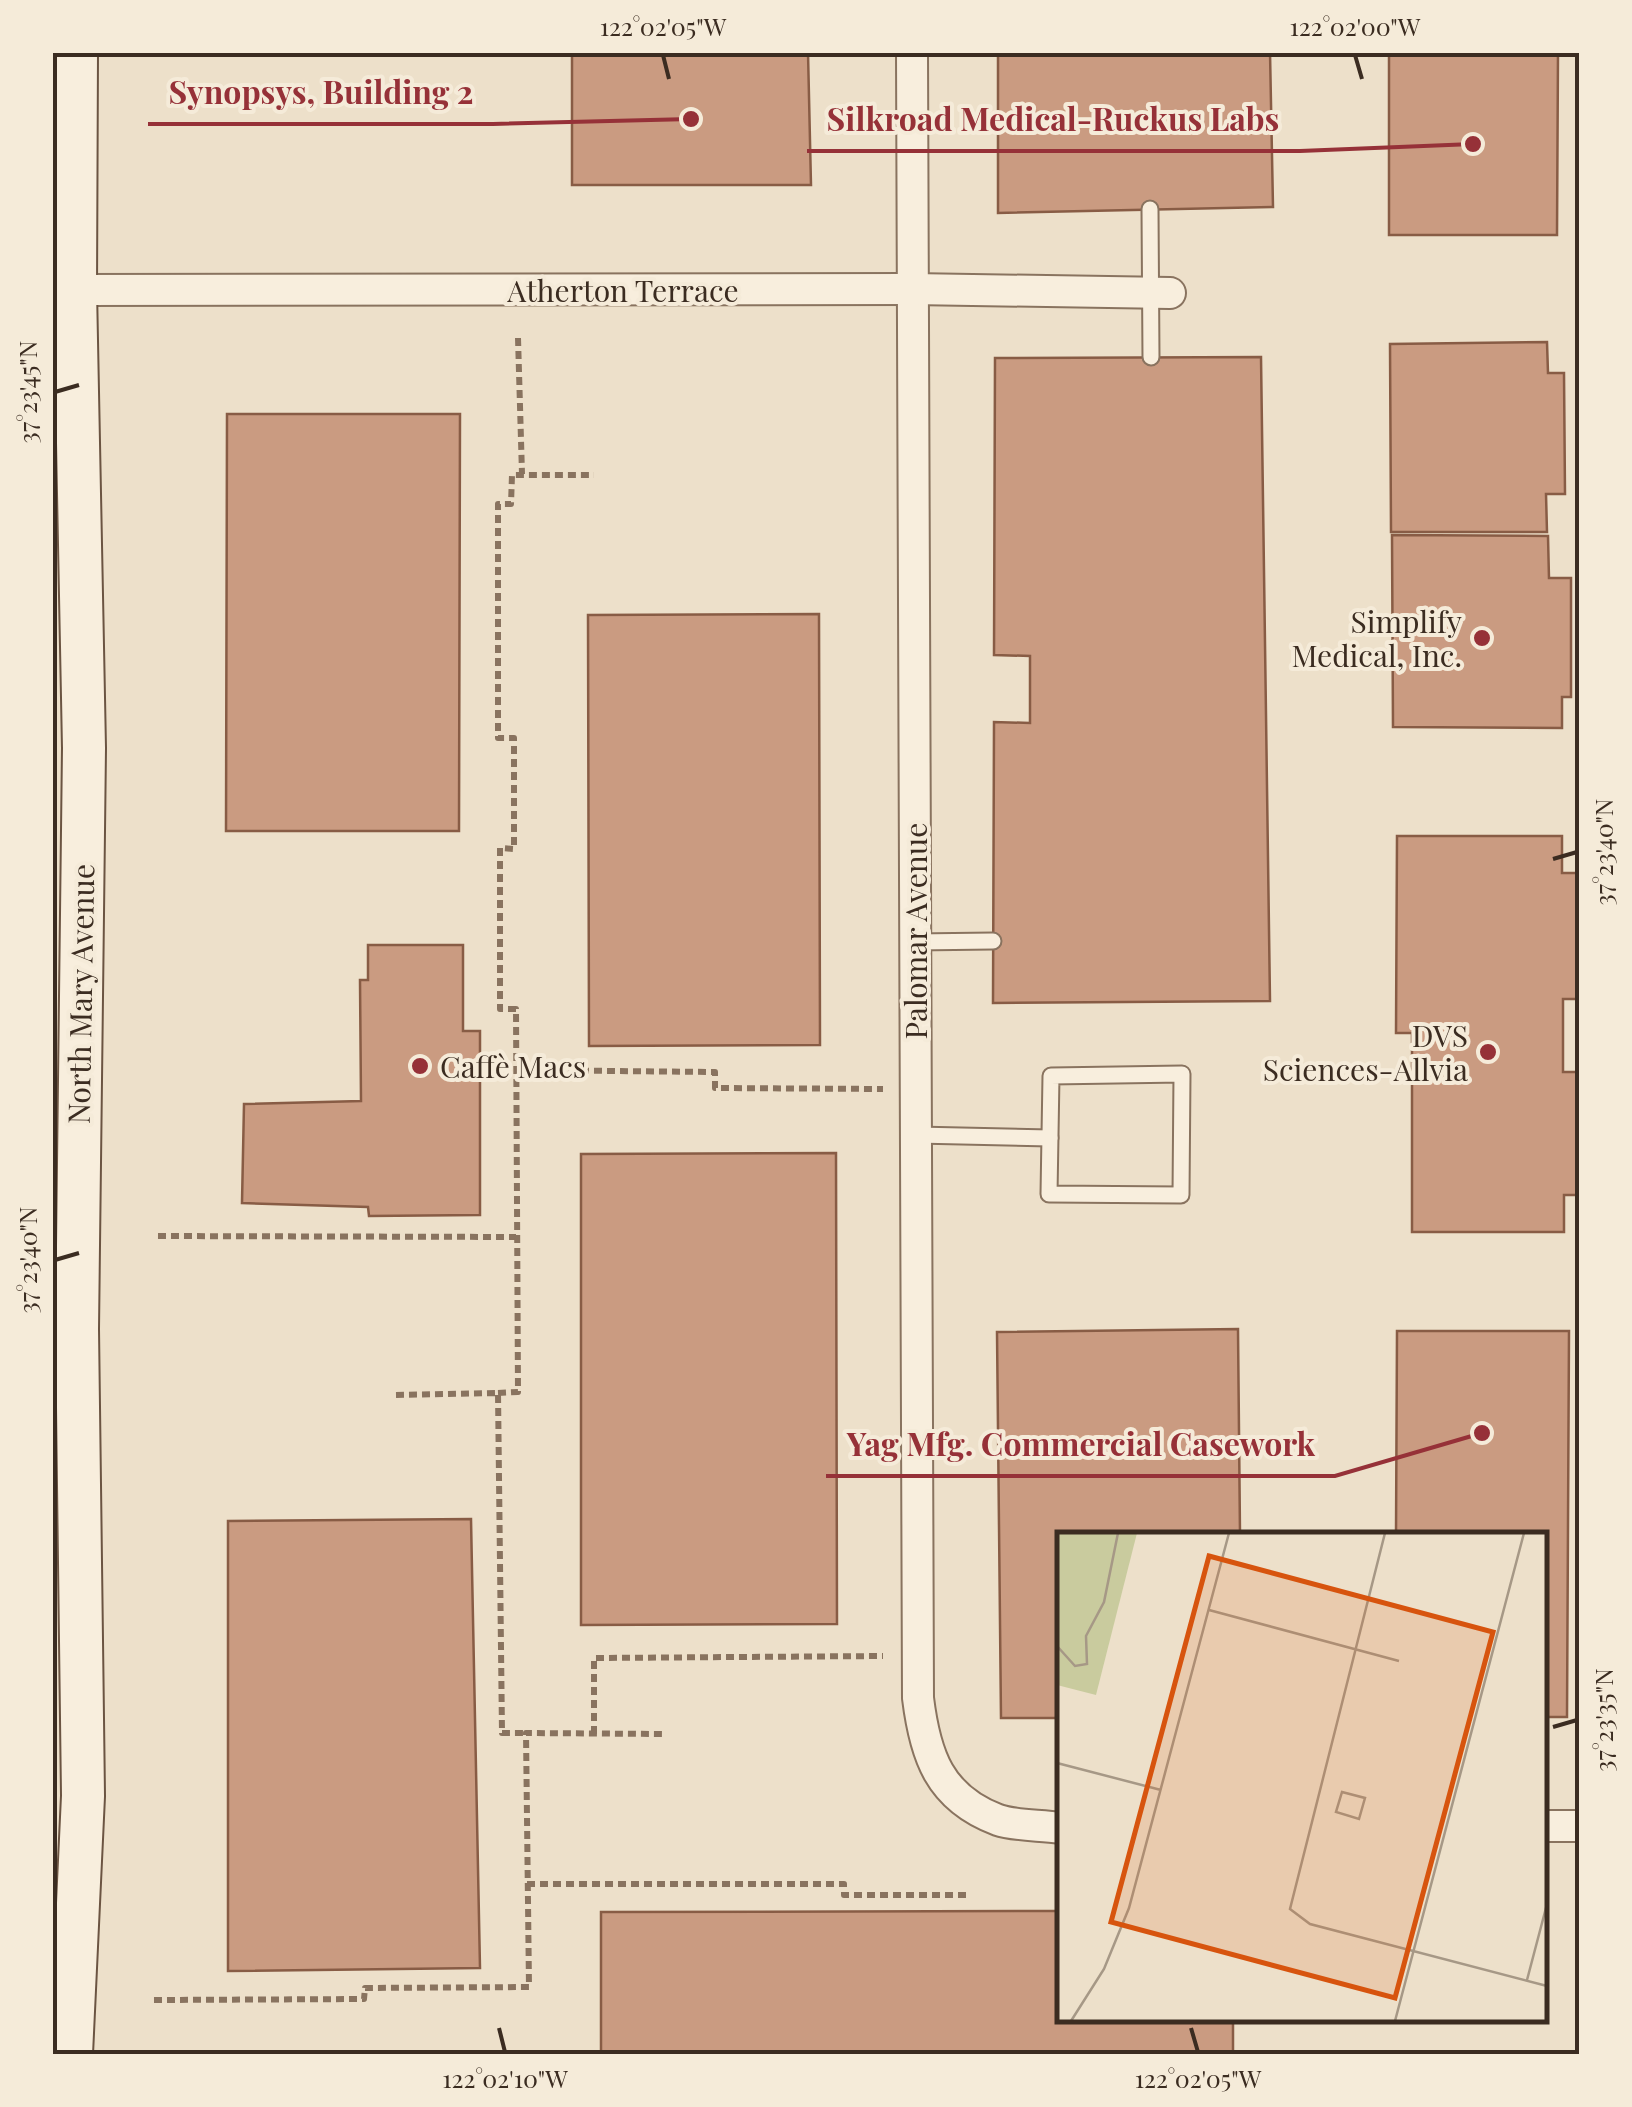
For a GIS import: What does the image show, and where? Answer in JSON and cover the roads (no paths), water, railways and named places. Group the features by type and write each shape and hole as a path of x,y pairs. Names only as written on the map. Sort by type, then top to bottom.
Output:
{"street":[{"name":"North Mary Avenue","path":"72,2054 83,1796 65,1328 84,748 75,290 76,52"},
{"name":"Palomar Avenue","path":"912,52 918,1698 923,1740 940,1776 958,1798 1000,1821 1057,1828"},
{"name":"Atherton Terrace","path":"75,290 1161,292"},
{"path":"1547,1826 1580,1826"}],"lane":[{"path":"1150,209 1161,292 1151,357"},
{"path":"915,942 993,941"},
{"path":"1182,1074 1181,1195 1049,1194 1050,1138 1051,1076 1182,1074"},
{"path":"916,1134 1050,1138"}],"place":[{"name":"Synopsys, Building 2","path":"691,119"},
{"name":"Silkroad Medical-Ruckus Labs","path":"1473,144"},
{"name":"Simplify Medical, Inc.","path":"1482,638"},
{"name":"DVS Sciences-Allvia","path":"1488,1052"},
{"name":"Caffè Macs","path":"420,1066"},
{"name":"Yag Mfg. Commercial Casework","path":"1482,1433"}]}
